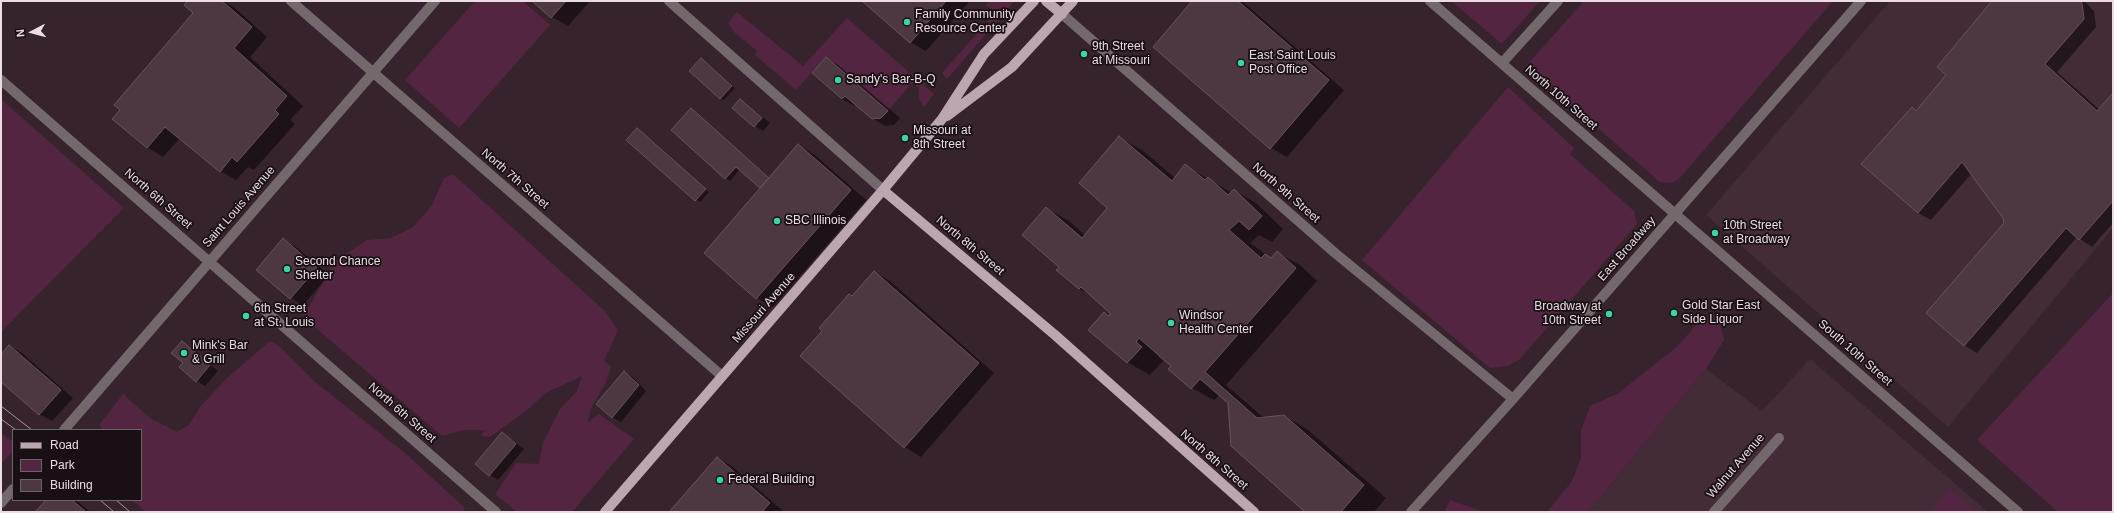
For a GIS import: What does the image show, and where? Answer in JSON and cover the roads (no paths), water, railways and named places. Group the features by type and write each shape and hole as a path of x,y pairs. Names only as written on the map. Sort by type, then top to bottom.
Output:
{"main road":[{"name":"Missouri Avenue","path":"605,512 883,190 942,119 984,54 1034,1"},
{"name":"North 9th Street","path":"1046,1 1062,14"},
{"name":"Missouri Avenue","path":"942,119 1012,67 1073,1"},
{"name":"North 8th Street","path":"883,190 1055,335 1254,512"}],"street":[{"name":"North 7th Street","path":"291,1 722,376"},
{"name":"Saint Louis Avenue","path":"65,429 435,1"},
{"name":"North 8th Street","path":"669,1 883,190"},
{"name":"North 10th Street","path":"1430,1 1674,215"},
{"path":"1502,64 1558,1"},
{"name":"East Broadway","path":"1411,512 1513,399 1861,1"},
{"name":"North 9th Street","path":"1062,14 1335,253 1513,399"},
{"name":"North 6th Street","path":"1,80 496,512"},
{"name":"South 10th Street","path":"1674,215 2018,512"},
{"name":"Walnut Avenue","path":"1714,512 1779,438"},
{"path":"1,503 12,490"}],"tram line":[{"path":"1,406 31,429"},
{"path":"1,419 15,429"},
{"path":"101,501 114,512"},
{"path":"117,501 130,512"}],"place":[{"name":"Family Community Resource Center","path":"907,22"},
{"name":"9th Street at Missouri","path":"1084,54"},
{"name":"East Saint Louis Post Office","path":"1241,63"},
{"name":"Sandy's Bar-B-Q","path":"838,80"},
{"name":"Missouri at 8th Street","path":"905,138"},
{"name":"SBC Illinois","path":"777,221"},
{"name":"10th Street at Broadway","path":"1715,233"},
{"name":"Second Chance Shelter","path":"287,269"},
{"name":"Gold Star East Side Liquor","path":"1674,313"},
{"name":"Broadway at 10th Street","path":"1609,314"},
{"name":"6th Street at St. Louis","path":"246,316"},
{"name":"Windsor Health Center","path":"1171,323"},
{"name":"Mink's Bar & Grill","path":"184,353"},
{"name":"Federal Building","path":"720,480"}]}
